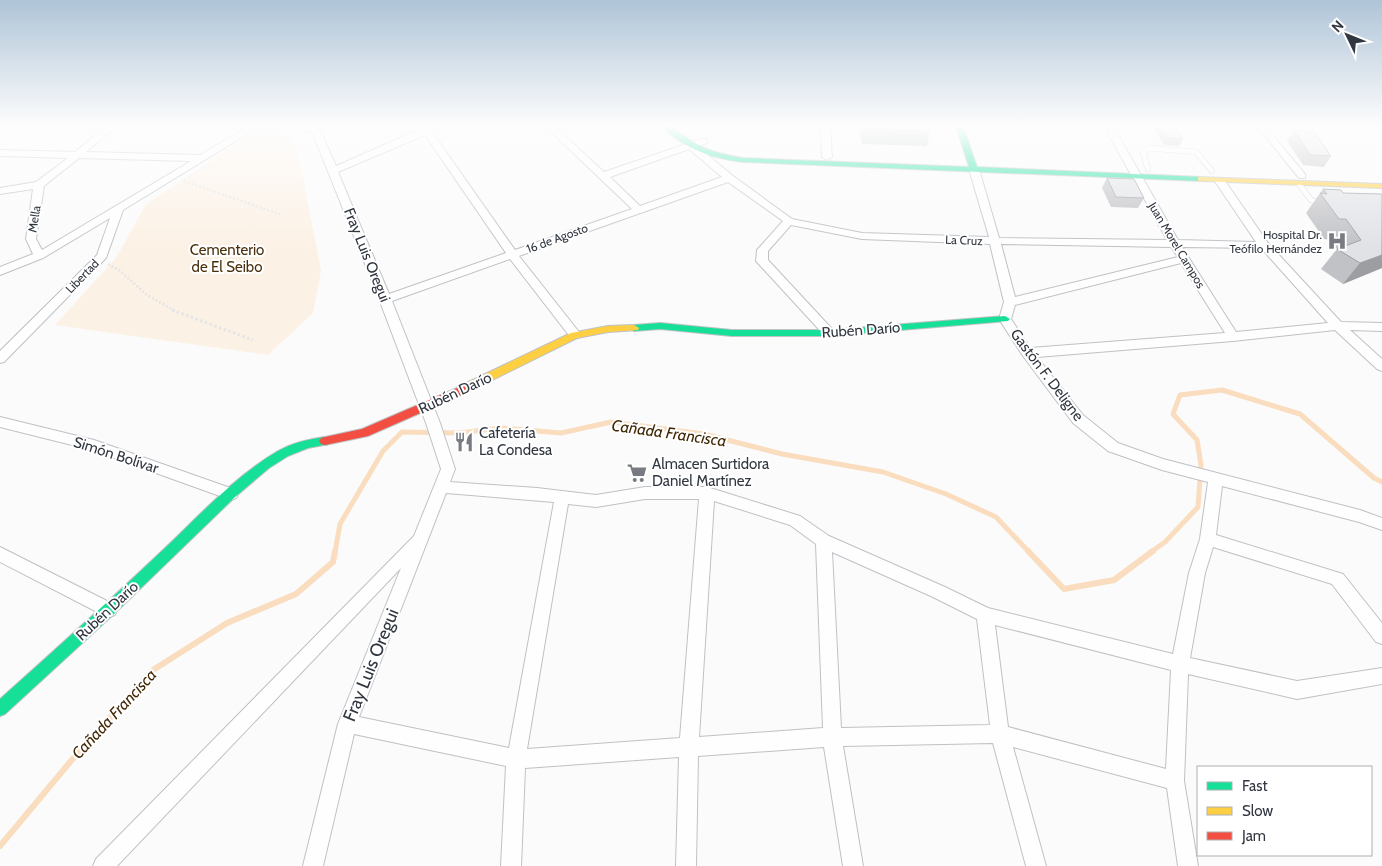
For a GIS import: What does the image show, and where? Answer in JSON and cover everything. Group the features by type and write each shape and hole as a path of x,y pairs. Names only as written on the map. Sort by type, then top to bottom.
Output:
{"main road":[{"path":"982,166 1301,180 1382,186"},
{"path":"1135,173 1148,169 1215,176"},
{"path":"1301,180 1382,178"},
{"name":"Rubén Darío","path":"0,709 110,610 231,494 264,465 284,453 307,444 364,433 426,407 576,335 608,329 660,326 732,333 829,333 1005,319"}],"street":[{"name":"Mella","path":"39,256 30,239 39,185 63,166"},
{"path":"0,271 39,256 187,166"},
{"name":"Fray Luis Oregui","path":"313,866 347,724 448,469 433,422 386,298 331,166"},
{"path":"333,171 343,166"},
{"path":"449,166 512,255 576,335"},
{"path":"593,166 638,209"},
{"path":"603,176 631,166"},
{"name":"La Cruz","path":"715,166 789,221 862,236 995,241 1264,245"},
{"path":"972,166 995,241 1010,302 1184,259"},
{"name":"Juan Morel Campos","path":"1131,166 1175,244 1233,337"},
{"path":"1291,166 1301,180"},
{"path":"1215,176 1264,245 1338,326 1382,366"},
{"name":"16 de Agosto","path":"386,298 729,178"},
{"path":"0,191 39,185"},
{"name":"Libertad","path":"0,360 102,256 118,209"},
{"path":"789,221 763,250 762,261 829,333"},
{"name":"Gastón F. Deligne","path":"1010,302 1005,319 1027,353 1078,419 1113,447 1162,464 1216,477"},
{"path":"1027,353 1233,337 1338,326 1382,327"},
{"name":"Simón Bolívar","path":"0,422 94,445 231,494"},
{"path":"1188,866 1176,781 1180,664 1197,573 1208,539 1216,477 1360,516 1382,524"},
{"path":"442,487 596,501 645,493 707,493 795,520 824,541 939,592 985,615 1180,664 1297,690 1382,676"},
{"path":"686,866 689,747 707,493"},
{"path":"511,866 516,759 562,497"},
{"path":"103,866 422,536"},
{"path":"1208,539 1337,579 1382,636"},
{"path":"824,541 832,737 852,866"},
{"path":"0,554 110,610"},
{"path":"985,615 1000,734 1036,866"},
{"path":"347,724 516,759 832,737 1000,734 1176,781"}],"lane":[{"path":"1207,166 1215,176"},
{"path":"1301,180 1311,200 1327,204"}],"path":[{"path":"182,180 282,215"},
{"path":"95,263 110,264 147,296 176,311 253,340"}],"green space":[{"name":"Cementerio de El Seibo","path":"203,166 301,166 321,271 313,313 268,355 55,325 116,258 146,204"}],"building":[{"path":"1107,178 1134,179 1144,198 1116,197"},
{"path":"1323,189 1341,190 1343,193 1382,194 1382,255 1360,263 1337,249 1361,240 1346,219 1339,219 1320,193 1327,194"}],"waterway":[{"name":"Cañada Francisca","path":"1151,552 1165,542 1198,507 1201,465 1197,440 1173,414 1180,395 1222,390 1300,414 1374,478 1382,482"},
{"name":"Cañada Francisca","path":"335,552 340,524 383,451 402,432 459,433 501,428 561,433 611,422 704,434 782,454 883,472 946,494 996,517 1029,552"},
{"name":"Cañada Francisca","path":"0,846 70,762 153,670 227,623 296,594 333,562 335,551"},
{"name":"Cañada Francisca","path":"1028,551 1064,589 1114,580 1153,551"}],"traffic: fast":[{"path":"898,166 1201,179"},
{"path":"634,328 660,326 732,333 829,333 1005,319"},
{"path":"0,709 109,610 231,494 265,465 284,453 307,444 325,441"}],"traffic: slow":[{"path":"1201,179 1382,186"},
{"path":"464,389 575,335 608,329 634,328"}],"traffic: jam":[{"path":"325,441 364,433 464,389"}],"place":[{"name":"Hospital Dr. Teófilo Hernández","path":"1337,241"},
{"name":"Cafetería La Condesa","path":"464,442"},
{"name":"Almacen Surtidora Daniel Martínez","path":"637,473"}]}
